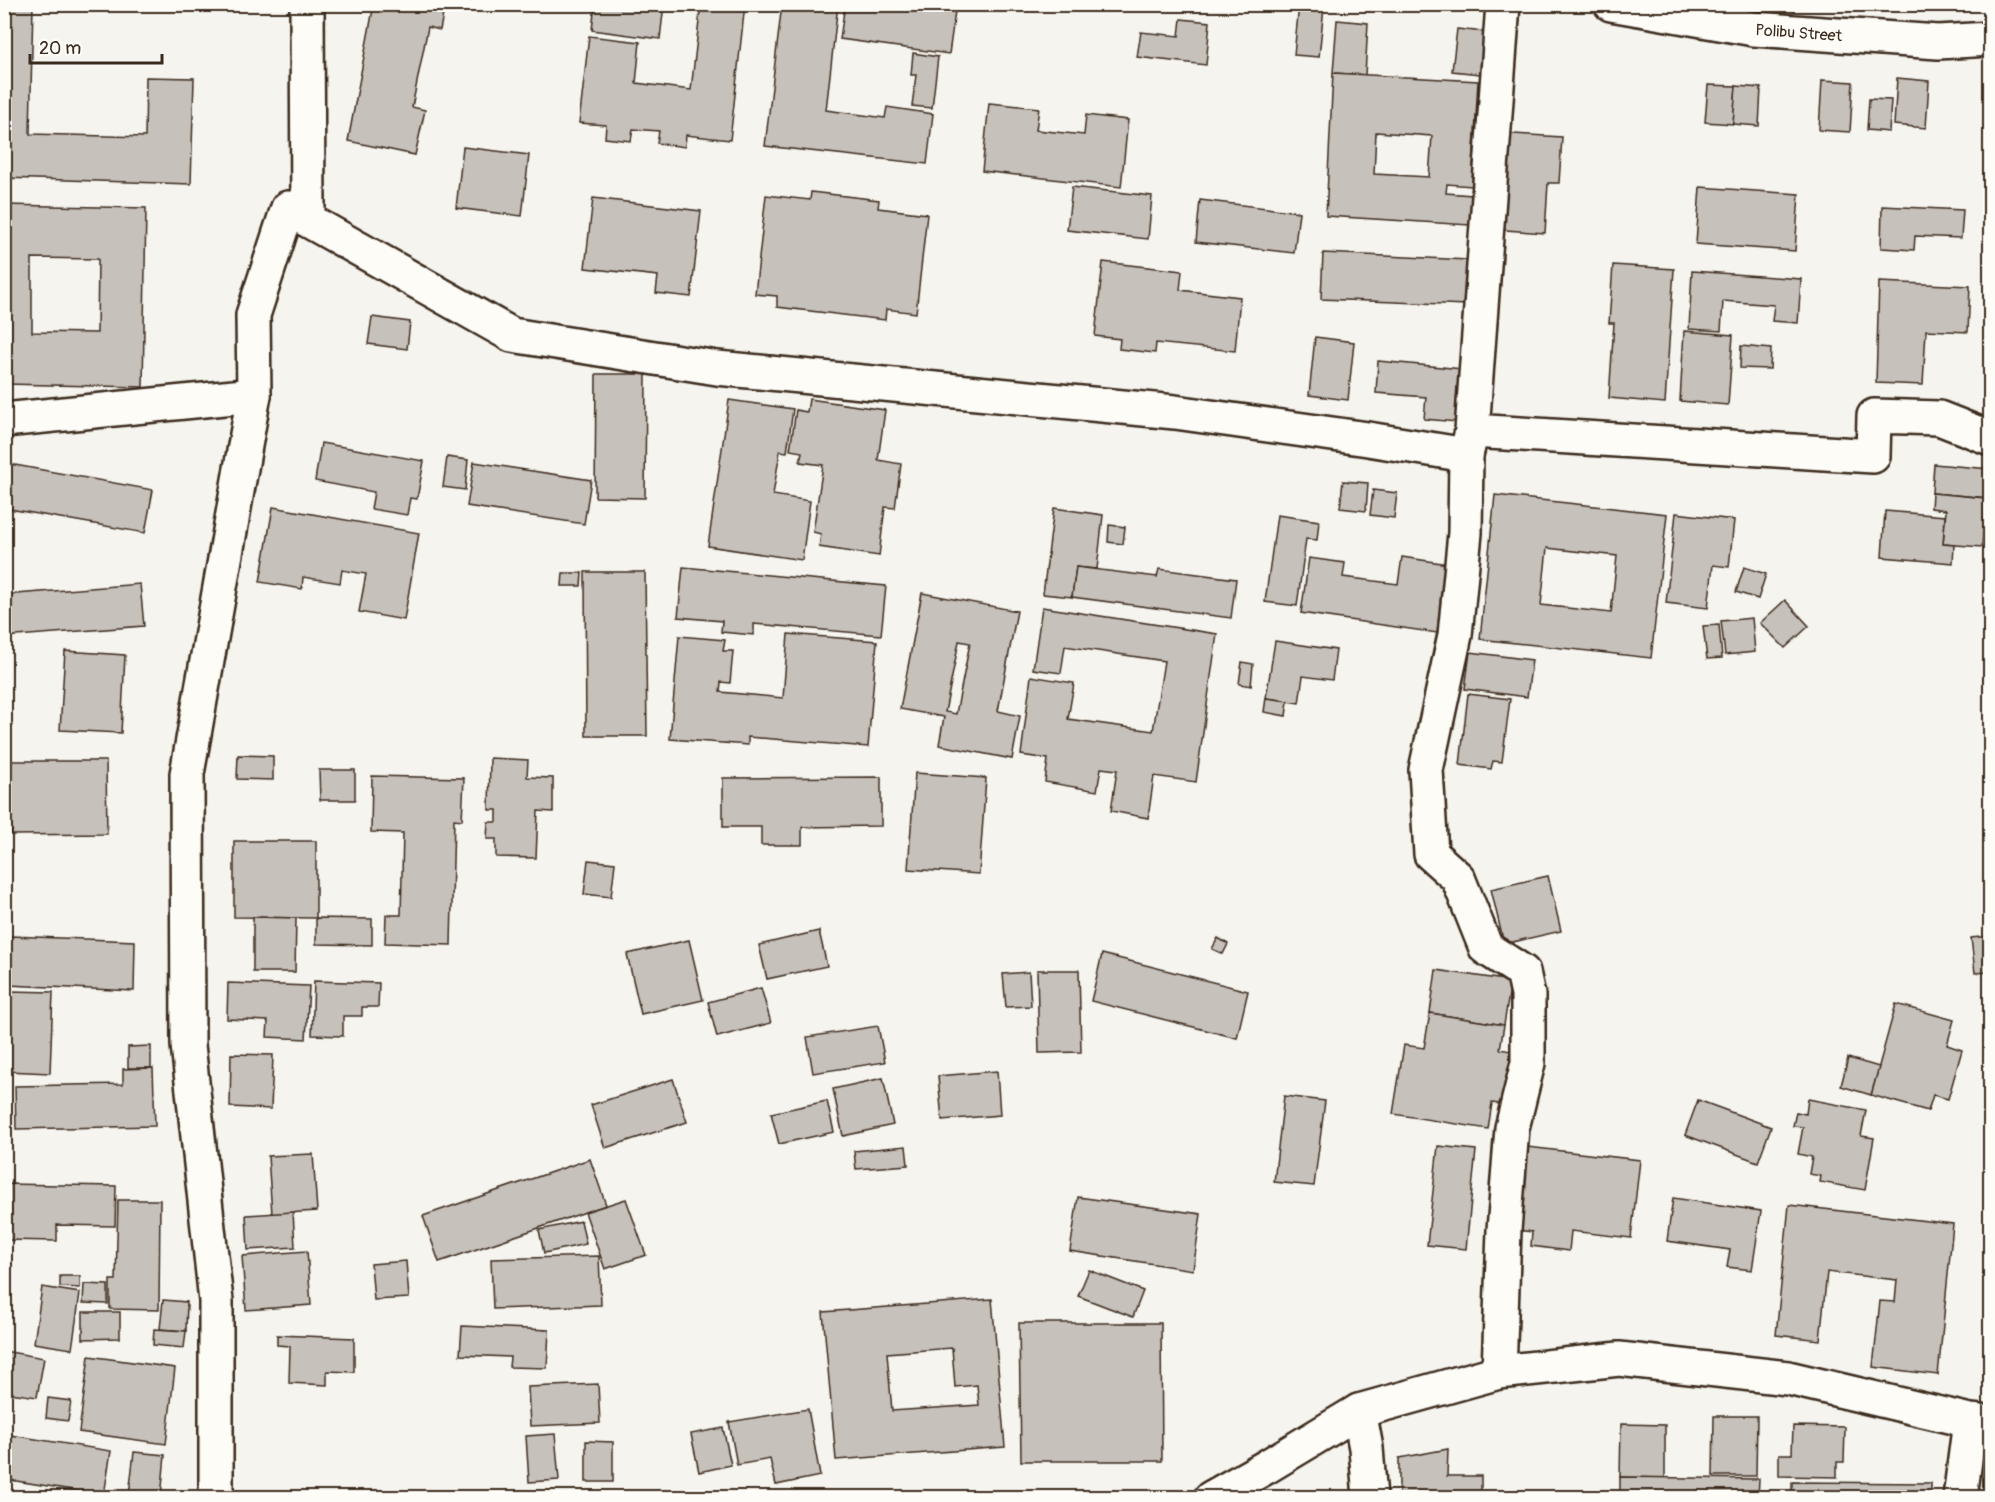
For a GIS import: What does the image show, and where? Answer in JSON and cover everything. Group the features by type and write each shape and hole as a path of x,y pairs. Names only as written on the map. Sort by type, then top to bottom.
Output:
{"street":[{"path":"288,208 308,219 307,4"},
{"path":"1499,1372 1504,1230 1512,1128 1528,1063 1528,995 1523,972 1486,948 1458,878 1431,854 1426,770 1455,635 1465,533 1469,443 1503,4"},
{"name":"Polibu Street","path":"1611,4 1754,29 1938,42 1990,39"},
{"path":"216,1497 216,1301 188,1045 187,774 254,395 253,315 288,208"},
{"path":"288,208 512,335 717,368 1175,412 1368,439 1873,456 1874,416 1939,418 1990,438"},
{"path":"4,420 254,395"},
{"path":"1211,1497 1359,1411 1499,1372 1619,1359 1788,1378 1980,1422 1960,1497"},
{"path":"1359,1411 1366,1448 1370,1497"}],"building":[{"path":"4,4 33,4 30,134 145,137 146,77 194,78 191,184 4,178"},
{"path":"374,4 445,4 440,30 428,27 412,107 425,110 415,155 348,141"},
{"path":"595,4 664,4 660,39 592,30"},
{"path":"701,4 745,4 730,140 686,135 685,147 657,143 659,131 633,129 631,141 605,138 606,125 579,123 589,36 640,42 636,83 691,90"},
{"path":"782,4 838,4 826,110 885,118 887,107 933,114 927,164 765,146"},
{"path":"845,4 956,4 949,54 840,39"},
{"path":"1299,4 1324,7 1319,57 1294,55"},
{"path":"1181,19 1210,22 1206,65 1137,57 1141,32 1179,36"},
{"path":"1337,20 1368,23 1365,75 1333,73"},
{"path":"1457,29 1484,32 1480,74 1452,71"},
{"path":"913,53 938,57 932,108 912,106 916,75 911,75"},
{"path":"1333,73 1478,81 1472,186 1447,184 1446,193 1472,195 1470,225 1326,216","holes":["1376,132 1432,136 1429,177 1374,174"]},
{"path":"1897,78 1929,81 1926,128 1894,125"},
{"path":"1822,80 1853,82 1850,132 1819,130"},
{"path":"1708,85 1736,86 1733,124 1705,122"},
{"path":"1736,86 1761,88 1759,126 1733,124"},
{"path":"1869,99 1891,100 1889,132 1867,130"},
{"path":"989,103 1039,108 1036,130 1084,135 1086,115 1128,120 1121,187 982,171"},
{"path":"1499,133 1562,137 1559,183 1548,183 1545,233 1492,229"},
{"path":"463,147 529,155 522,216 456,208"},
{"path":"1072,187 1152,196 1148,239 1067,230"},
{"path":"1700,187 1799,194 1795,251 1696,244"},
{"path":"811,192 879,200 878,208 927,214 916,313 886,309 885,320 777,307 777,296 755,294 766,195 810,200"},
{"path":"593,198 701,211 691,297 656,293 658,276 585,268"},
{"path":"1200,200 1299,212 1294,253 1196,242"},
{"path":"4,205 146,208 143,387 4,384","holes":["32,258 98,259 97,333 32,332"]},
{"path":"1882,206 1963,210 1961,238 1915,236 1914,250 1881,248"},
{"path":"1323,253 1468,260 1467,305 1321,299"},
{"path":"1103,262 1182,271 1180,290 1240,297 1235,351 1156,343 1155,353 1119,349 1120,339 1095,336"},
{"path":"1613,265 1674,269 1665,403 1609,398 1614,323 1609,323"},
{"path":"1692,271 1801,279 1798,323 1772,321 1774,305 1723,301 1721,331 1689,329"},
{"path":"1879,282 1970,286 1968,332 1926,330 1923,385 1876,383"},
{"path":"372,317 410,322 407,349 368,344"},
{"path":"1684,331 1733,335 1728,405 1680,401"},
{"path":"1315,337 1354,342 1348,400 1309,395"},
{"path":"1741,346 1771,349 1770,369 1740,368"},
{"path":"1378,361 1462,369 1457,422 1424,419 1426,397 1376,393"},
{"path":"596,374 646,374 645,498 595,497"},
{"path":"809,399 885,410 878,460 901,464 895,508 885,507 879,556 819,547 821,534 813,532 823,465 800,462 802,452 790,450 796,410 807,412"},
{"path":"729,400 793,409 787,452 780,451 773,495 810,501 802,560 708,546"},
{"path":"321,443 424,461 417,499 410,498 407,515 371,509 374,492 315,481"},
{"path":"447,457 468,460 465,490 443,487"},
{"path":"474,462 591,480 584,524 467,506"},
{"path":"4,463 153,490 145,533 4,508"},
{"path":"1934,464 1990,469 1990,498 1932,493"},
{"path":"1343,481 1368,483 1366,511 1340,508"},
{"path":"1373,490 1397,493 1394,518 1370,515"},
{"path":"1932,493 1986,498 1982,547 1943,544 1946,510 1931,508"},
{"path":"1495,495 1667,514 1651,658 1480,639","holes":["1547,548 1617,556 1611,613 1541,605"]},
{"path":"273,507 419,533 404,620 359,612 366,574 342,570 340,583 303,577 302,589 260,582"},
{"path":"1054,508 1103,515 1097,569 1076,567 1072,597 1043,594"},
{"path":"1885,511 1945,516 1943,544 1954,545 1953,563 1882,557"},
{"path":"1676,513 1734,520 1729,567 1713,565 1708,608 1666,603"},
{"path":"1277,515 1319,521 1317,540 1306,539 1297,606 1265,602"},
{"path":"1109,525 1125,527 1123,544 1108,542"},
{"path":"1402,557 1454,565 1444,634 1301,613 1309,558 1345,563 1343,577 1398,584"},
{"path":"683,567 886,586 881,635 754,624 754,635 721,632 722,621 678,617"},
{"path":"1076,567 1157,577 1159,569 1236,579 1231,618 1072,597"},
{"path":"1744,567 1766,574 1758,599 1736,592"},
{"path":"585,572 645,572 647,736 586,736"},
{"path":"563,573 582,573 581,586 562,586"},
{"path":"140,584 144,626 4,637 4,595"},
{"path":"922,593 1017,611 998,711 1020,716 1012,759 939,745 944,717 900,709","holes":["959,641 970,643 956,714 945,712"]},
{"path":"1785,600 1809,626 1785,648 1760,623"},
{"path":"1042,607 1217,634 1196,782 1154,776 1148,818 1111,811 1117,770 1101,768 1097,791 1045,782 1048,759 1021,755 1031,676 1074,683 1068,719 1153,731 1164,661 1065,646 1061,673 1033,669"},
{"path":"1752,618 1755,652 1725,655 1721,621"},
{"path":"1719,625 1722,658 1707,659 1703,626"},
{"path":"788,634 877,641 868,747 748,737 748,745 670,739 679,636 725,640 723,651 733,651 730,683 721,682 720,692 783,698"},
{"path":"1275,641 1336,650 1332,680 1303,676 1299,703 1266,698"},
{"path":"65,651 125,655 121,733 60,730"},
{"path":"1470,652 1532,660 1527,697 1465,689"},
{"path":"1242,662 1253,664 1251,686 1239,684"},
{"path":"1468,694 1510,699 1502,762 1493,761 1491,769 1460,765"},
{"path":"1266,698 1288,701 1286,716 1264,712"},
{"path":"238,755 273,756 273,780 237,779"},
{"path":"490,758 528,760 527,777 553,778 553,812 538,811 536,858 496,857 496,839 487,839 488,822 497,822 497,810 489,810"},
{"path":"10,761 106,761 107,834 11,835"},
{"path":"319,770 355,770 355,800 320,800"},
{"path":"915,773 986,778 979,874 908,869"},
{"path":"372,776 464,778 462,820 454,819 451,945 385,943 386,915 401,915 403,833 371,832"},
{"path":"881,777 881,826 802,827 802,845 761,845 761,827 723,827 723,778"},
{"path":"234,841 316,841 316,918 234,917"},
{"path":"588,860 615,863 611,897 584,894"},
{"path":"1548,876 1561,931 1504,944 1491,889"},
{"path":"253,917 296,918 295,972 253,972"},
{"path":"316,918 372,919 372,945 316,944"},
{"path":"819,931 827,966 767,979 759,945"},
{"path":"10,936 135,941 134,991 8,985"},
{"path":"1990,936 1990,972 1975,973 1971,938"},
{"path":"1218,938 1228,944 1223,954 1212,949"},
{"path":"689,940 703,1000 641,1014 627,954"},
{"path":"1102,954 1248,991 1237,1038 1091,1001"},
{"path":"1037,970 1079,970 1081,1052 1039,1053"},
{"path":"1436,970 1511,981 1504,1025 1430,1013"},
{"path":"1029,972 1031,1006 1006,1007 1003,974"},
{"path":"314,981 379,983 378,1007 362,1007 362,1016 343,1016 343,1036 312,1035"},
{"path":"228,983 309,986 306,1039 267,1037 268,1021 227,1019"},
{"path":"761,988 771,1023 717,1037 708,1002"},
{"path":"9,991 53,992 50,1073 6,1071 4,1030 7,1030"},
{"path":"1896,1004 1954,1020 1947,1045 1962,1050 1948,1099 1933,1095 1928,1111 1871,1095"},
{"path":"1430,1013 1504,1025 1500,1049 1516,1052 1508,1105 1492,1103 1488,1129 1393,1114 1404,1045 1424,1048"},
{"path":"878,1026 885,1062 813,1073 807,1037"},
{"path":"151,1046 151,1068 128,1068 128,1047"},
{"path":"231,1054 273,1055 271,1109 230,1107"},
{"path":"1848,1058 1879,1067 1871,1095 1841,1086"},
{"path":"153,1068 155,1126 16,1129 15,1086 123,1084 123,1069"},
{"path":"997,1071 1000,1115 942,1120 938,1076"},
{"path":"883,1078 893,1125 843,1136 833,1089"},
{"path":"673,1079 687,1122 605,1148 591,1105"},
{"path":"1284,1096 1325,1101 1314,1186 1274,1182"},
{"path":"1808,1099 1866,1110 1861,1136 1874,1138 1865,1190 1820,1182 1821,1176 1809,1174 1812,1157 1798,1154 1803,1127 1793,1126 1796,1112 1806,1114"},
{"path":"1698,1100 1771,1127 1758,1162 1685,1135"},
{"path":"827,1101 834,1132 779,1144 771,1113"},
{"path":"906,1146 908,1165 856,1169 854,1151"},
{"path":"1438,1146 1476,1150 1466,1249 1427,1245"},
{"path":"1527,1147 1640,1160 1631,1238 1571,1231 1569,1251 1531,1246 1532,1232 1517,1230"},
{"path":"313,1154 317,1211 272,1214 268,1156"},
{"path":"590,1159 606,1205 439,1262 423,1216"},
{"path":"5,1184 116,1186 115,1226 57,1225 57,1241 4,1240"},
{"path":"1078,1197 1201,1214 1193,1270 1070,1251"},
{"path":"1673,1198 1761,1211 1752,1270 1727,1267 1730,1250 1667,1241"},
{"path":"626,1199 646,1255 605,1269 585,1212"},
{"path":"118,1200 160,1200 159,1310 110,1309 110,1280 116,1280"},
{"path":"1789,1205 1953,1224 1938,1375 1873,1367 1880,1301 1895,1302 1897,1280 1827,1272 1820,1340 1776,1335"},
{"path":"293,1212 295,1247 248,1250 246,1215"},
{"path":"581,1221 586,1244 544,1253 539,1230"},
{"path":"307,1251 311,1305 246,1310 242,1256"},
{"path":"599,1256 601,1305 493,1309 491,1259"},
{"path":"406,1261 409,1298 374,1300 371,1264"},
{"path":"1089,1270 1143,1291 1133,1317 1078,1296"},
{"path":"60,1276 80,1276 80,1288 60,1287"},
{"path":"84,1284 108,1285 108,1304 83,1303"},
{"path":"42,1287 80,1293 72,1349 34,1343"},
{"path":"992,1299 1005,1447 836,1460 823,1312","holes":["952,1348 955,1387 977,1385 979,1405 892,1411 887,1353"]},
{"path":"163,1300 187,1302 186,1331 160,1329"},
{"path":"83,1312 120,1312 120,1338 83,1339"},
{"path":"1019,1323 1161,1323 1162,1461 1021,1461"},
{"path":"462,1326 549,1330 547,1368 509,1367 510,1357 460,1355"},
{"path":"154,1329 186,1331 184,1348 153,1345"},
{"path":"277,1335 354,1338 354,1372 327,1371 327,1385 289,1383 290,1346 277,1345"},
{"path":"4,1351 44,1358 37,1397 4,1392"},
{"path":"89,1356 175,1368 166,1444 79,1432"},
{"path":"598,1384 600,1423 530,1426 528,1387"},
{"path":"48,1398 71,1401 68,1421 46,1418"},
{"path":"808,1409 820,1476 776,1485 770,1459 737,1465 729,1422"},
{"path":"1714,1416 1757,1416 1756,1476 1713,1476"},
{"path":"1621,1424 1665,1425 1665,1478 1620,1477"},
{"path":"1793,1426 1845,1427 1844,1462 1837,1462 1837,1477 1779,1476 1779,1454 1792,1454"},
{"path":"723,1428 731,1465 699,1472 691,1434"},
{"path":"4,1434 111,1451 104,1495 4,1479"},
{"path":"555,1434 559,1480 529,1482 526,1436"},
{"path":"586,1441 613,1442 613,1482 586,1482"},
{"path":"1448,1449 1447,1476 1481,1476 1481,1498 1399,1498 1399,1458"},
{"path":"134,1452 165,1455 161,1498 129,1495"},
{"path":"1620,1477 1759,1479 1758,1498 1620,1498"},
{"path":"1792,1482 1931,1483 1931,1498 1792,1498"},
{"path":"380,1494 406,1496 406,1498 380,1498"},
{"path":"413,1494 436,1496 436,1498 413,1498"}]}
